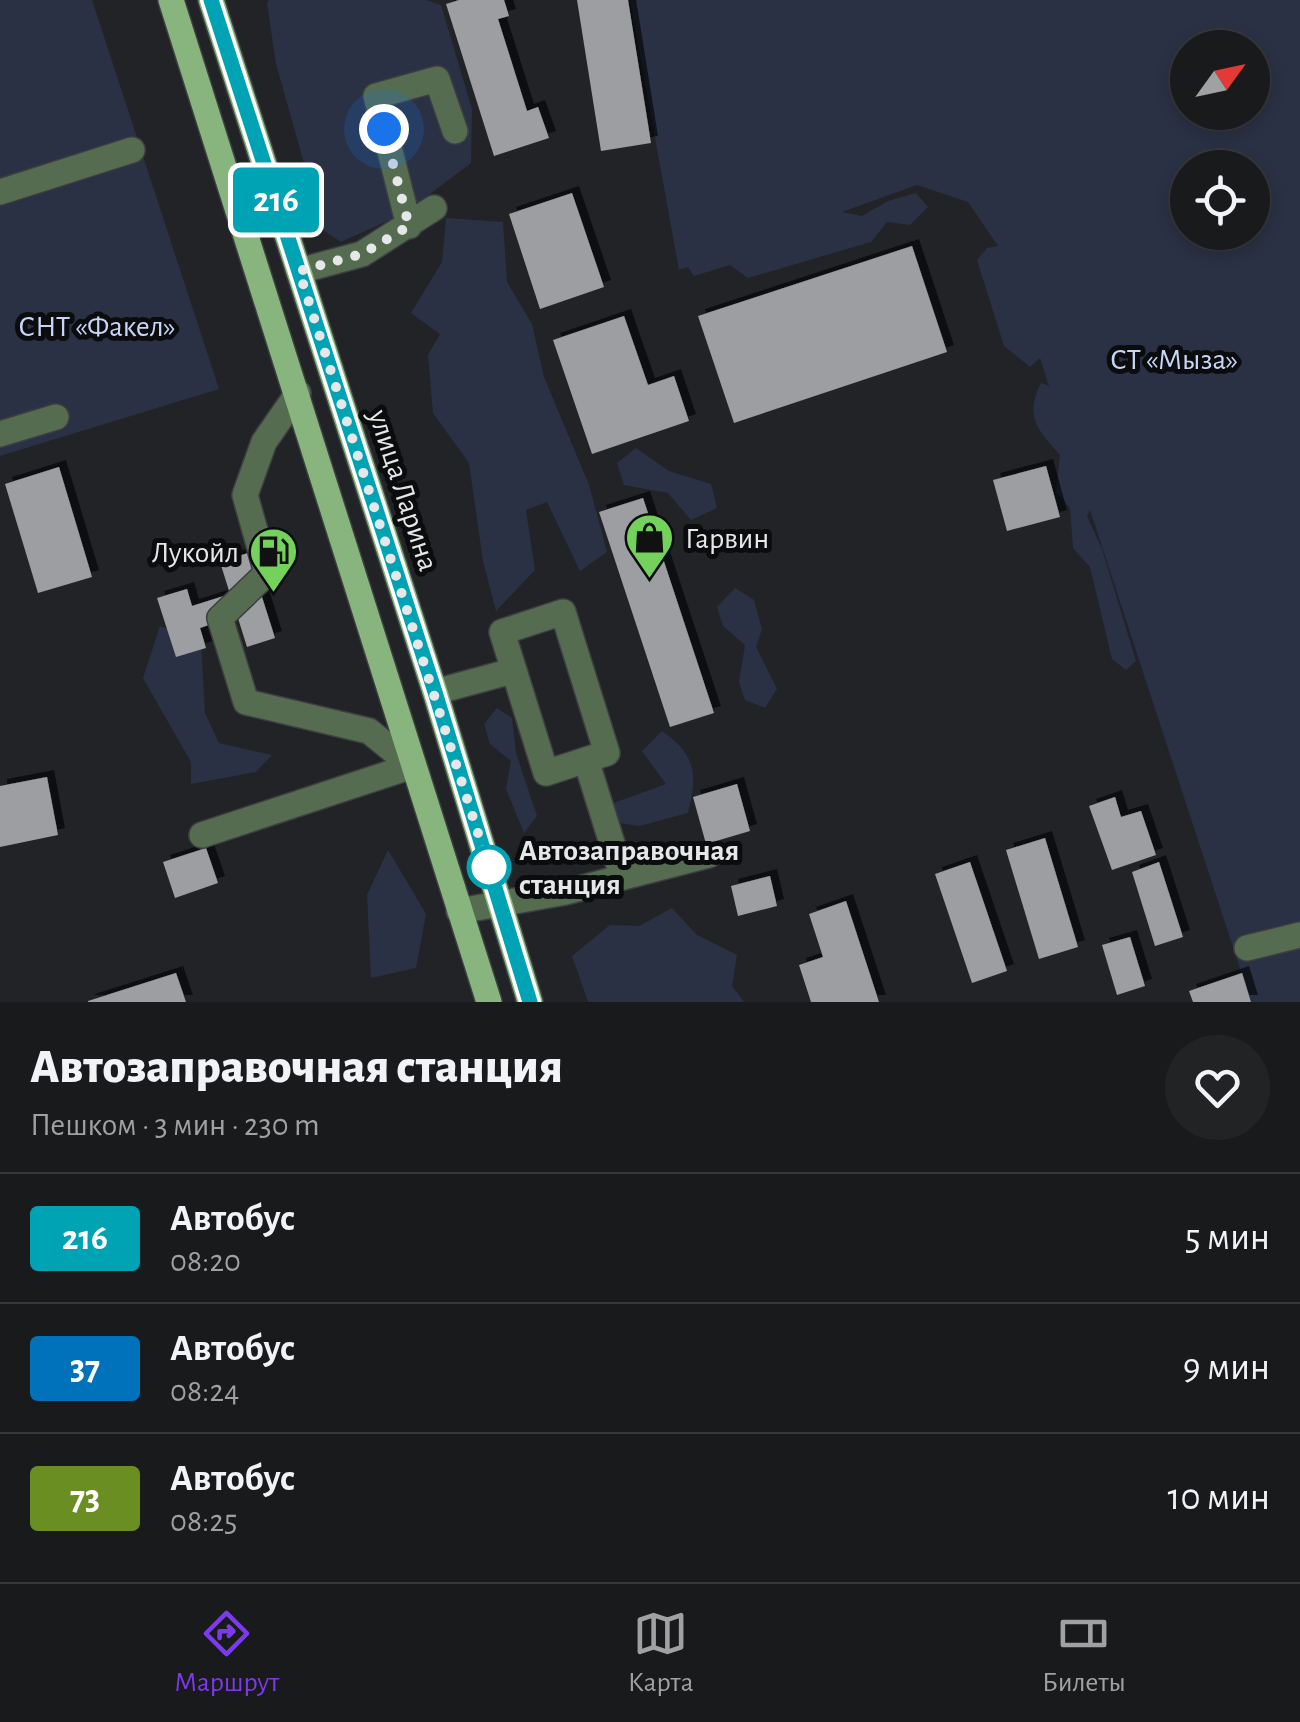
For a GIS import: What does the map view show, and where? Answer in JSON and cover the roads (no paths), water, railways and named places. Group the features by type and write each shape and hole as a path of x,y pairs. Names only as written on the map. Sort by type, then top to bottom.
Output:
{"main road":[{"path":"171,0 489,1002"},
{"name":"улица Ларина","path":"210,0 435,692 530,1002"}],"lane":[{"path":"409,226 376,96 438,79 456,131"},
{"path":"0,192 132,150"},
{"path":"299,271 362,254 434,208"},
{"path":"298,392 264,442 246,496 267,573 220,618 246,702 369,731 412,766"},
{"path":"0,434 56,417"},
{"path":"563,612 608,753 586,760 546,772 502,632 563,612"},
{"path":"435,692 512,671"},
{"path":"586,760 622,875"},
{"path":"202,836 412,766"},
{"path":"459,911 566,892 709,854"},
{"path":"1248,948 1300,935"}],"place":[{"name":"Гарвин","path":"650,580"},
{"name":"Лукойл","path":"274,594"},
{"name":"Автозаправочная станция","path":"489,867"}],"park label":[{"name":"СНТ «Факел»","path":"97,326"},
{"name":"СТ «Мыза»","path":"1174,359"}]}
